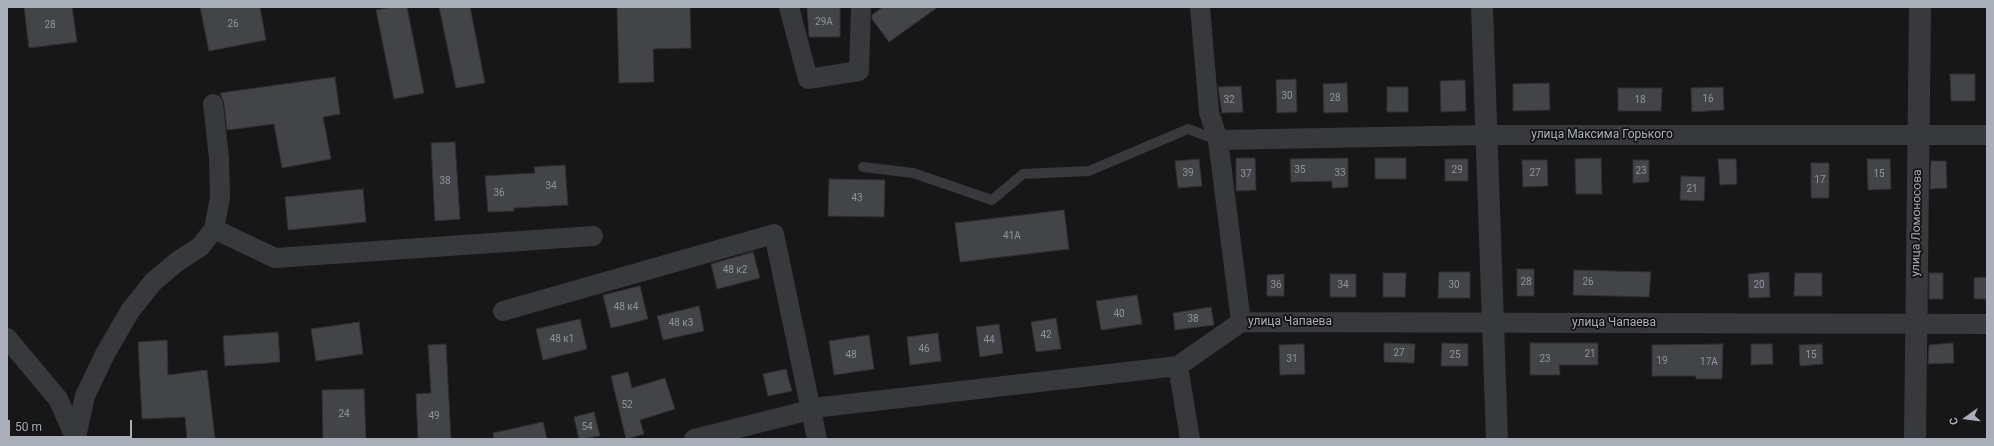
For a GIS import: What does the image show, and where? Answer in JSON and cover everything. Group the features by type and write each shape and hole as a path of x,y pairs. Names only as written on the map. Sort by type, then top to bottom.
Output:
{"street":[{"path":"789,7 808,79 859,71 861,7"},
{"path":"694,439 822,406 1178,366 1241,322 1218,140 1209,112 1200,7"},
{"path":"1482,7 1497,439"},
{"name":"улица Ломоносова","path":"1915,439 1920,7"},
{"path":"76,438 85,396 105,354 130,311 153,282 178,261 200,247 214,229 220,198 219,158 213,104"},
{"name":"улица Максима Горького","path":"1218,140 1486,135 1987,135"},
{"path":"214,229 275,258 593,236"},
{"path":"503,311 774,234 817,439"},
{"name":"улица Чапаева","path":"1241,322 1987,324"},
{"path":"7,338 58,399 76,438"},
{"path":"1178,366 1190,439"}],"lane":[{"path":"863,167 913,173 992,200 1022,174 1089,171 1188,129 1218,140"}],"building":[{"path":"24,7 72,7 77,42 29,48"},
{"path":"200,7 260,7 266,40 209,51"},
{"path":"392,7 407,7 424,93 394,99 376,10"},
{"path":"439,7 470,7 485,83 456,88"},
{"path":"617,7 690,7 691,48 653,49 654,82 619,83"},
{"path":"807,7 840,7 840,37 809,37"},
{"path":"883,7 938,7 889,42 872,19 872,15"},
{"path":"1950,74 1975,74 1975,101 1951,101"},
{"path":"335,77 340,114 323,117 331,159 282,168 274,124 227,130 224,103 220,93"},
{"path":"1296,79 1297,112 1277,113 1276,80"},
{"path":"1465,80 1466,111 1441,112 1440,81"},
{"path":"1347,83 1348,112 1324,113 1323,84"},
{"path":"1549,83 1550,110 1513,111 1513,84"},
{"path":"1241,86 1243,112 1222,113 1218,87"},
{"path":"1387,87 1408,87 1408,112 1387,112"},
{"path":"1723,87 1724,110 1692,112 1691,88"},
{"path":"1618,88 1662,88 1661,111 1618,111"},
{"path":"455,142 460,219 435,221 431,143"},
{"path":"1236,158 1255,158 1256,190 1236,191"},
{"path":"1348,158 1348,187 1332,188 1332,181 1291,182 1290,159"},
{"path":"1375,158 1406,158 1406,179 1375,179"},
{"path":"1601,158 1602,194 1576,194 1575,159"},
{"path":"1199,159 1202,186 1178,188 1175,161"},
{"path":"1445,159 1468,159 1468,181 1445,181"},
{"path":"1718,159 1736,159 1737,184 1720,185"},
{"path":"1867,159 1890,159 1891,189 1868,190"},
{"path":"1522,160 1547,160 1548,186 1523,187"},
{"path":"1633,160 1649,160 1649,182 1633,183"},
{"path":"1931,161 1946,161 1947,188 1930,189"},
{"path":"1811,163 1829,163 1829,198 1811,198"},
{"path":"565,165 568,205 514,208 514,211 488,212 485,176 535,173 534,167"},
{"path":"1681,176 1705,177 1704,201 1680,200"},
{"path":"829,179 885,180 884,217 828,216"},
{"path":"363,189 366,222 288,230 285,197"},
{"path":"1064,210 1069,249 960,262 955,223"},
{"path":"753,252 760,278 717,289 711,264"},
{"path":"1517,269 1534,269 1534,296 1517,296"},
{"path":"1574,270 1651,272 1649,297 1573,295"},
{"path":"1439,272 1470,272 1470,298 1438,298"},
{"path":"1769,272 1770,297 1749,298 1748,274"},
{"path":"1383,273 1406,273 1405,297 1383,297"},
{"path":"1795,273 1822,273 1822,296 1794,296"},
{"path":"1929,273 1943,273 1943,299 1929,299"},
{"path":"1284,274 1284,296 1267,296 1267,275"},
{"path":"1330,274 1356,274 1356,297 1330,297"},
{"path":"1987,277 1987,299 1974,299 1974,278"},
{"path":"640,286 648,319 611,328 603,295"},
{"path":"1137,295 1142,324 1101,330 1096,301"},
{"path":"699,306 704,331 663,340 657,316"},
{"path":"1211,307 1214,325 1175,330 1173,313"},
{"path":"1056,318 1061,349 1036,352 1031,322"},
{"path":"580,319 587,349 543,360 536,329"},
{"path":"359,322 363,354 316,361 311,329"},
{"path":"999,324 1003,353 980,357 976,327"},
{"path":"278,332 280,362 225,366 223,336"},
{"path":"938,333 941,361 910,365 907,337"},
{"path":"869,335 874,369 834,375 829,341"},
{"path":"167,340 168,375 207,370 215,439 187,439 185,417 142,419 138,342"},
{"path":"1384,343 1415,344 1414,363 1384,362"},
{"path":"1442,343 1468,344 1468,366 1441,366"},
{"path":"1530,343 1598,343 1598,365 1559,365 1560,375 1530,375"},
{"path":"1953,343 1954,363 1928,364 1929,345"},
{"path":"446,344 451,439 418,439 416,394 431,393 428,345"},
{"path":"1304,344 1305,374 1280,375 1279,345"},
{"path":"1723,344 1722,379 1696,379 1696,376 1652,376 1652,345"},
{"path":"1751,344 1772,344 1773,364 1751,365"},
{"path":"1822,344 1823,364 1800,366 1799,345"},
{"path":"786,369 792,391 768,396 763,374"},
{"path":"628,372 632,388 665,378 675,409 640,420 644,434 626,439 611,376"},
{"path":"364,389 366,439 323,439 322,390"},
{"path":"594,412 600,436 579,439 574,417"},
{"path":"543,422 547,439 494,439 493,433"}]}
